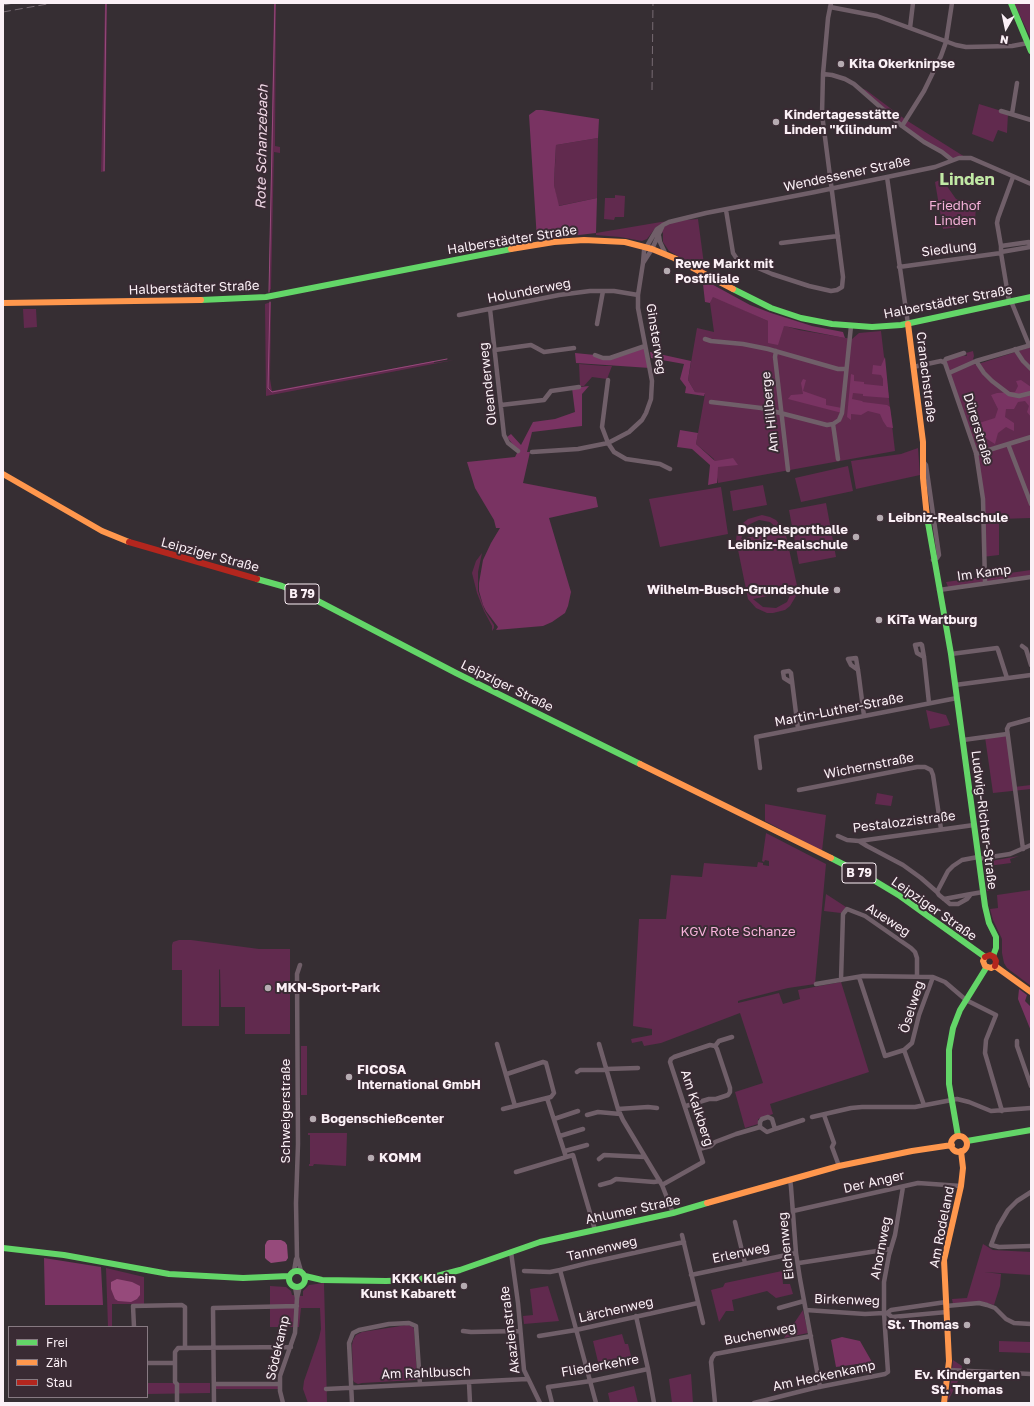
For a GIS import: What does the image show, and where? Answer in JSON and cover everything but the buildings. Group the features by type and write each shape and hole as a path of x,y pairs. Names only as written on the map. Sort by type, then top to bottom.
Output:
{"main road":[{"path":"1011,3 1031,51"},
{"name":"Halberstädter Straße","path":"3,303 253,298 278,295 547,243 584,240 625,242 649,248 666,255 771,308 815,321 851,326 879,327 908,324 1031,297"},
{"name":"Cranachstraße","path":"908,324 923,442 925,500 933,560 940,590 955,685"},
{"name":"Leipziger Straße","path":"3,474 102,531 132,544 282,586 314,599 456,673 870,878 900,896 984,957"},
{"name":"Ludwig-Richter-Straße","path":"955,685 983,892 989,923 996,937 996,948 993,956"},
{"name":"Leipziger Straße","path":"984,957 988,955 993,956"},
{"path":"993,956 996,960 995,966"},
{"name":"Leipziger Straße","path":"984,957 983,963 986,968"},
{"path":"958,1136 948,1074 949,1051 953,1028 960,1010 986,968 995,966"},
{"path":"995,966 1031,992"},
{"path":"967,1142 1031,1130"},
{"path":"958,1136 964,1137 967,1142 967,1147 961,1151 955,1150 952,1145 952,1140 958,1136"},
{"name":"Ahlumer Straße","path":"3,1248 64,1255 169,1274 251,1278 291,1276 301,1280 396,1281 426,1278 460,1270 540,1242 673,1213 839,1166 912,1151 952,1145"},
{"name":"Am Rodeland","path":"944,1403 949,1370 944,1260 961,1186 963,1168 961,1151"},
{"name":"Ahlumer Straße","path":"291,1276 301,1280"}],"street":[{"path":"910,28 913,3"},
{"path":"902,126 935,70 946,42 952,3"},
{"path":"726,210 732,253 735,257 780,277 828,290 837,290 844,284 822,114 823,74 830,5 877,16 946,42 966,47 1012,46 1028,43"},
{"path":"823,74 845,79 854,84 902,126 952,160"},
{"path":"1012,114 1017,83"},
{"path":"1001,111 1031,120"},
{"name":"Wendessener Straße","path":"663,225 678,219 887,178 935,167 959,158 971,158 1031,184"},
{"path":"949,373 976,362 1030,345 1010,301 1001,253 998,218 1013,177"},
{"name":"Cranachstraße","path":"887,178 908,324"},
{"path":"649,248 659,235 663,225"},
{"path":"649,248 654,234 663,225"},
{"path":"659,235 660,242 666,255"},
{"path":"781,244 838,236"},
{"name":"Siedlung","path":"899,267 1001,253 1030,247 1030,242 1001,246"},
{"name":"Ginsterweg","path":"532,452 578,449 608,443 624,435 636,426 646,413 649,405 652,381 641,325 638,295 643,263 649,248"},
{"path":"597,324 603,291"},
{"name":"Holunderweg","path":"459,315 559,295 603,291 638,295"},
{"name":"Oleanderweg","path":"490,309 505,439 518,451"},
{"path":"711,402 761,408 783,412 827,425 834,424 839,420 842,413 851,326"},
{"path":"705,339 711,341 743,344 776,351 838,369 846,369"},
{"path":"495,350 531,345 544,352 574,348"},
{"path":"595,355 603,358 610,358 645,346"},
{"path":"1015,349 1031,369"},
{"name":"Am Hillberge","path":"776,351 775,357 783,412 788,470"},
{"path":"913,367 944,362 946,359 964,353"},
{"name":"Dürerstraße","path":"944,362 976,454 983,499 985,584"},
{"path":"976,362 992,381 1009,394 1019,396 1031,393"},
{"path":"608,380 602,427 608,443 614,452 621,457 660,464 670,469"},
{"path":"501,405 544,400 551,391 579,387"},
{"path":"834,424 838,459"},
{"path":"976,454 1031,436"},
{"path":"1008,444 1031,504"},
{"name":"Im Kamp","path":"940,590 1031,577"},
{"path":"1022,646 1026,649 1031,665"},
{"path":"951,654 997,648 1008,678"},
{"path":"924,657 929,703"},
{"path":"858,670 864,716"},
{"path":"955,685 1031,675"},
{"path":"792,683 798,729"},
{"name":"Martin-Luther-Straße","path":"760,768 756,737 957,698"},
{"path":"1023,849 1007,729 1009,726 1031,719"},
{"path":"963,740 1007,734"},
{"name":"Wichernstraße","path":"799,790 917,766 925,767 931,770 933,775 941,829"},
{"name":"Pestalozzistraße","path":"838,836 847,840 859,841 974,824"},
{"path":"859,841 903,865 950,904 958,904 967,899 971,894 983,892"},
{"path":"937,892 948,871 957,862 1010,854 1031,845"},
{"name":"Aueweg","path":"841,980 843,914 847,909 865,916 911,948 915,952 917,958 917,976"},
{"name":"Schweigerstraße","path":"300,965 297,974 297,1257 301,1280"},
{"path":"816,984 859,976 933,977 945,982 966,1000 996,1015 986,1040 985,1052 1002,1111"},
{"path":"859,976 885,1056 904,1050"},
{"name":"Öselweg","path":"924,1105 904,1050 912,1043 919,1015 933,977"},
{"path":"686,1106 709,1099 716,1099 728,1095 730,1092 730,1088 715,1046 719,1041 732,1037"},
{"path":"1017,1040 1031,1086"},
{"path":"497,1044 515,1106"},
{"path":"599,1044 619,1111 661,1183 673,1213"},
{"name":"Am Kalkberg","path":"661,1183 703,1162 686,1106 670,1062 674,1056 710,1045 715,1046"},
{"path":"502,1109 551,1097 554,1093 546,1063 543,1062 506,1075"},
{"path":"577,1072 580,1070 638,1068"},
{"path":"547,1098 566,1157"},
{"path":"812,1117 839,1110 862,1107 915,1107 951,1100 962,1100 991,1111 1031,1108"},
{"path":"587,1115 598,1112 648,1107 657,1108"},
{"path":"554,1119 578,1111"},
{"path":"824,1115 834,1143 832,1147 839,1166"},
{"path":"760,1127 762,1119 768,1117 772,1119 775,1129"},
{"path":"760,1127 767,1132 803,1120"},
{"path":"699,1149 711,1146 716,1142 736,1134 760,1127"},
{"path":"560,1136 583,1129"},
{"path":"564,1151 587,1145"},
{"path":"516,1172 573,1155 595,1230"},
{"path":"599,1159 604,1155 645,1157"},
{"path":"600,1185 616,1179 661,1183"},
{"name":"Eichenweg","path":"790,1179 792,1187 796,1253 820,1386"},
{"name":"Der Anger","path":"793,1211 925,1183 961,1186"},
{"name":"Ahornweg","path":"886,1313 884,1282 890,1249 895,1235 903,1187"},
{"path":"1031,1192 1012,1205 1008,1210 998,1227 991,1245 999,1247 1031,1246"},
{"path":"735,1222 745,1263"},
{"path":"682,1235 703,1324"},
{"name":"Tannenweg","path":"524,1270 550,1272 684,1242"},
{"path":"799,1263 890,1249"},
{"name":"Akazienstraße","path":"511,1252 524,1370 527,1379 540,1403"},
{"name":"Erlenweg","path":"691,1275 796,1253"},
{"name":"Schweigerstraße","path":"291,1276 297,1257"},
{"path":"560,1270 596,1403"},
{"name":"Södekamp","path":"283,1403 279,1384 282,1368 291,1347 296,1326 301,1280"},
{"path":"779,1308 804,1301"},
{"name":"Lärchenweg","path":"540,1336 576,1330 698,1303"},
{"path":"946,1307 979,1303 994,1308 1006,1319 1014,1323 1031,1324"},
{"path":"134,1326 133,1306 182,1305 185,1307 185,1347"},
{"path":"214,1403 213,1308 297,1306"},
{"name":"Birkenweg","path":"806,1310 865,1314 886,1313 891,1310 946,1307"},
{"name":"Birkenweg","path":"886,1313 892,1316 946,1307"},
{"name":"Am Heckenkamp","path":"754,1403 820,1386 885,1374 888,1372 886,1313"},
{"path":"636,1316 654,1403"},
{"path":"352,1403 349,1343 353,1333 359,1330 370,1327 409,1323 416,1326 420,1384"},
{"path":"463,1331 520,1331"},
{"name":"Buchenweg","path":"715,1403 711,1362 715,1354 811,1336"},
{"path":"177,1403 175,1363 176,1349 185,1347 291,1347"},
{"path":"148,1364 175,1363"},
{"name":"Fliederkehre","path":"552,1403 548,1387 591,1381 648,1369"},
{"path":"949,1370 1031,1374"},
{"name":"Am Rahlbusch","path":"326,1389 527,1379"},
{"path":"469,1383 470,1403"},
{"path":"214,1384 279,1384"}],"green space":[{"path":"105,3 107,3 105,171 101,172"},
{"path":"274,3 276,3 275,146 280,147 280,153 274,152 271,289 269,291"},
{"path":"1015,3 1031,3 1031,39 1015,5"},
{"path":"860,88 866,90 906,120 965,157 952,160 924,142"},
{"path":"979,104 1008,113 1007,133 998,130 993,142 972,134"},
{"path":"598,138 597,198 558,206 554,185 556,145"},
{"name":"Friedhof Linden","path":"942,179 956,199 976,202 975,225 943,229 935,182"},
{"path":"615,195 625,196 624,217 615,217 614,220 604,219 605,198 615,198"},
{"path":"698,219 705,272 669,251 663,242 663,233 656,227 647,239 642,241 596,235 596,233 661,222"},
{"path":"713,296 768,321 799,330 852,339 859,333 881,331 895,451 718,483 714,459 696,444 705,394 695,392 688,380 697,328 714,332 710,303"},
{"path":"271,302 270,379 272,391 434,361 434,363 454,360 266,396 265,304"},
{"path":"23,309 36,309 37,327 24,328"},
{"path":"1031,347 1031,518 999,519 999,555 982,557 981,494 974,453 944,363 949,359 961,355 967,356 966,353 973,351 975,365"},
{"path":"579,364 612,366 607,379 592,377 584,386 580,386"},
{"path":"918,448 920,475 856,489 851,461 901,454"},
{"path":"848,466 853,491 801,502 795,478"},
{"path":"763,485 767,505 733,511 730,491"},
{"path":"721,487 728,534 660,547 649,499"},
{"path":"826,503 836,557 799,564 789,510"},
{"path":"762,515 770,517 776,520 785,531 798,590 790,606 785,610 767,613 756,608 748,599 736,540 737,533 743,523 748,519","holes":["759,520 770,522 780,531 741,539 746,527","792,591 787,602 776,608 763,607 753,599"]},
{"path":"482,553 478,572 478,591 485,611 494,625 492,631 492,626 484,611 477,593 472,573 476,561"},
{"path":"1031,570 1031,577 949,589 946,582"},
{"path":"926,710 946,715 950,725 930,729"},
{"path":"1007,734 1014,787 1031,785 1031,789 993,793 985,737"},
{"path":"877,793 893,796 891,806 875,804"},
{"path":"765,804 826,815 822,851 765,821"},
{"name":"KGV Rote Schanze","path":"766,833 826,864 815,984 788,988 741,1000 738,1001 738,1003 779,993 783,1004 800,999 798,990 841,982 869,1072 770,1104 773,1114 758,1119 758,1124 745,1128 735,1092 763,1083 740,1013 661,1043 644,1046 642,1041 632,1043 631,1039 652,1035 652,1029 633,1026 639,919 666,919 671,875 702,877 704,863 757,867 758,862 769,866 769,861 762,861"},
{"path":"1019,856 1010,859 1011,863 988,866 991,891 987,891 984,866 985,862"},
{"path":"1031,890 1031,986 1007,968 1004,963 1002,939 993,920 990,909 998,908 997,895"},
{"path":"826,894 846,907 841,913 824,911"},
{"path":"179,940 191,940 259,949 290,949 290,1034 245,1034 245,1007 221,1007 220,969 219,1026 182,1026 182,970 172,970 172,945 173,942"},
{"path":"301,1046 307,1046 307,1095 301,1095"},
{"path":"308,1133 347,1133 346,1166 314,1164 313,1166 309,1166 310,1135 308,1135"},
{"path":"983,1244 993,1250 1031,1252 1031,1275 984,1272 1001,1274 1000,1286 994,1305 983,1302 953,1304 952,1299 967,1298"},
{"path":"106,1268 144,1277 144,1304 112,1304 112,1326 108,1326"},
{"path":"782,1271 783,1284 790,1284 793,1294 776,1298 767,1291 732,1300 734,1311 726,1311 719,1322 711,1290 723,1287 725,1283"},
{"path":"324,1283 327,1403 308,1403 303,1389 304,1381 321,1329 320,1308 301,1308 299,1327 270,1327 270,1286 286,1287 291,1291 292,1295 303,1296 303,1291 309,1285"},
{"path":"548,1286 559,1321 524,1324 523,1316 533,1315 530,1289"},
{"path":"803,1310 808,1333 784,1338"},
{"path":"407,1325 412,1326 414,1329 417,1377 415,1380 358,1384 354,1382 352,1345 356,1335 362,1332"},
{"path":"622,1334 625,1344 628,1344 633,1364 623,1366 622,1361 599,1366 593,1341"},
{"path":"999,1341 1031,1342 1031,1353 999,1352"},
{"path":"953,1360 962,1366 961,1375 947,1403 950,1390"},
{"path":"691,1374 693,1403 672,1403 669,1379"},
{"path":"148,1383 210,1383 210,1393 148,1394"},
{"path":"214,1385 278,1385 278,1389 214,1389"},
{"path":"634,1386 638,1403 610,1402 608,1393"}],"shaded area":[{"path":"536,110 599,119 598,138 556,145 554,185 559,206 597,198 596,233 537,240 529,115"},
{"path":"706,281 750,305 812,326 843,332 845,338 784,326 778,345 768,343 768,321 713,297 710,303 705,302 703,284"},
{"path":"645,346 650,368 576,363 575,353 595,355 605,358"},
{"path":"650,352 691,361 688,380 695,392 705,393 704,396 685,393 686,387 680,379 684,364 651,358"},
{"path":"885,357 889,398 863,396 863,394 853,393 852,399 887,405 890,407 893,428 887,427 880,414 868,411 861,415 851,414 851,420 847,417 851,374 854,375 854,381 864,382 864,384 883,386 883,379 881,375 872,374 873,365 881,366"},
{"path":"803,379 806,380 803,391 826,399 826,405 842,408 842,413 788,399 791,395 803,394 801,383"},
{"path":"1021,380 1031,387 1031,417 1027,412 1029,406 1025,401 1018,402 1014,409 1006,409 1005,417 1014,423 1014,431 1006,427 998,433 995,444 976,432 979,423 995,418 998,409 991,395 997,393 1015,392 1018,386 1016,381"},
{"path":"589,386 582,394 582,426 532,432 527,452 530,452 523,483 596,497 598,507 549,518 571,592 568,606 565,613 543,626 496,630 498,627 483,605 479,591 479,583 483,560 500,528 496,528 494,520 475,488 467,462 515,457 518,451 507,437 511,434 521,445 533,422 555,419 575,412 572,388"},
{"path":"680,430 698,433 696,444 715,461 733,458 738,465 718,467 717,483 708,485 710,465 692,449 677,447"},
{"path":"1019,989 1027,995 1025,1001 1031,1007 1031,1031 1018,999"},
{"path":"269,1240 281,1240 285,1242 287,1245 288,1258 286,1261 271,1263 265,1258 265,1245"},
{"path":"44,1258 101,1267 103,1305 45,1305"},
{"path":"117,1279 132,1282 140,1286 140,1295 137,1299 131,1302 118,1301 115,1299 111,1289 111,1282"},
{"path":"842,1337 860,1341 872,1362 836,1367 831,1340"}],"waterway":[{"path":"104,171 106,3"},
{"name":"Rote Schanzebach","path":"269,292 275,3"},
{"name":"Rote Schanzebach","path":"270,302 268,388 272,392 447,359"}],"railway":[{"path":"3,5 14,3"},
{"path":"3,12 53,3"},
{"path":"652,90 653,3"}],"traffic: fast":[{"path":"1011,3 1031,51"},
{"path":"201,300 266,297 511,249"},
{"path":"733,289 771,308 801,318 832,324 872,327 901,325 1031,297"},
{"path":"927,517 951,654 985,906 989,923 996,937 996,948 993,956"},
{"path":"257,579 282,586 314,599 456,673 640,764"},
{"path":"831,858 870,878 900,896 985,957"},
{"path":"958,1136 949,1084 949,1050 953,1028 960,1010 986,968"},
{"path":"967,1141 1031,1130"},
{"path":"305,1276 322,1280 386,1281 414,1280 437,1276 460,1270 540,1242 673,1213 707,1203"},
{"path":"3,1248 64,1255 169,1274 243,1278 289,1276"},
{"path":"294,1271 300,1271 305,1276 305,1279 303,1285 300,1287 294,1287 289,1282 289,1276 294,1271"}],"traffic: slow":[{"path":"511,249 554,242 584,240 625,242 652,249 674,258 733,289"},
{"path":"3,303 201,300"},
{"path":"908,324 923,442 923,478 927,517"},
{"path":"3,474 102,531 129,542"},
{"path":"640,764 831,858"},
{"path":"985,957 983,961 985,966 991,968 995,966"},
{"path":"995,966 1031,992"},
{"path":"959,1136 965,1138 967,1144 965,1150 959,1152 953,1150 951,1144 953,1138 959,1136"},
{"path":"707,1203 839,1166 912,1151 952,1145"},
{"path":"944,1403 949,1361 944,1260 961,1186 963,1168 961,1151"}],"traffic: jam":[{"path":"129,542 257,579"},
{"path":"985,957 990,955 994,957 996,961 995,966"}],"place":[{"name":"Kita Okerknirpse","path":"841,64"},
{"name":"Kindertagesstätte Linden \"Kilindum\"","path":"776,122"},
{"name":"Rewe Markt mit Postfiliale","path":"667,271"},
{"name":"Leibniz-Realschule","path":"880,518"},
{"name":"Doppelsporthalle Leibniz-Realschule","path":"856,537"},
{"name":"Wilhelm-Busch-Grundschule","path":"837,590"},
{"name":"KiTa Wartburg","path":"879,620"},
{"name":"MKN-Sport-Park","path":"268,988"},
{"name":"FICOSA International GmbH","path":"349,1077"},
{"name":"Bogenschießcenter","path":"313,1119"},
{"name":"KOMM","path":"371,1158"},
{"name":"KKK Klein Kunst Kabarett","path":"464,1286"},
{"name":"St. Thomas","path":"967,1325"},
{"name":"Ev. Kindergarten St. Thomas","path":"967,1361"}],"district":[{"name":"Linden","path":"967,180"}]}
